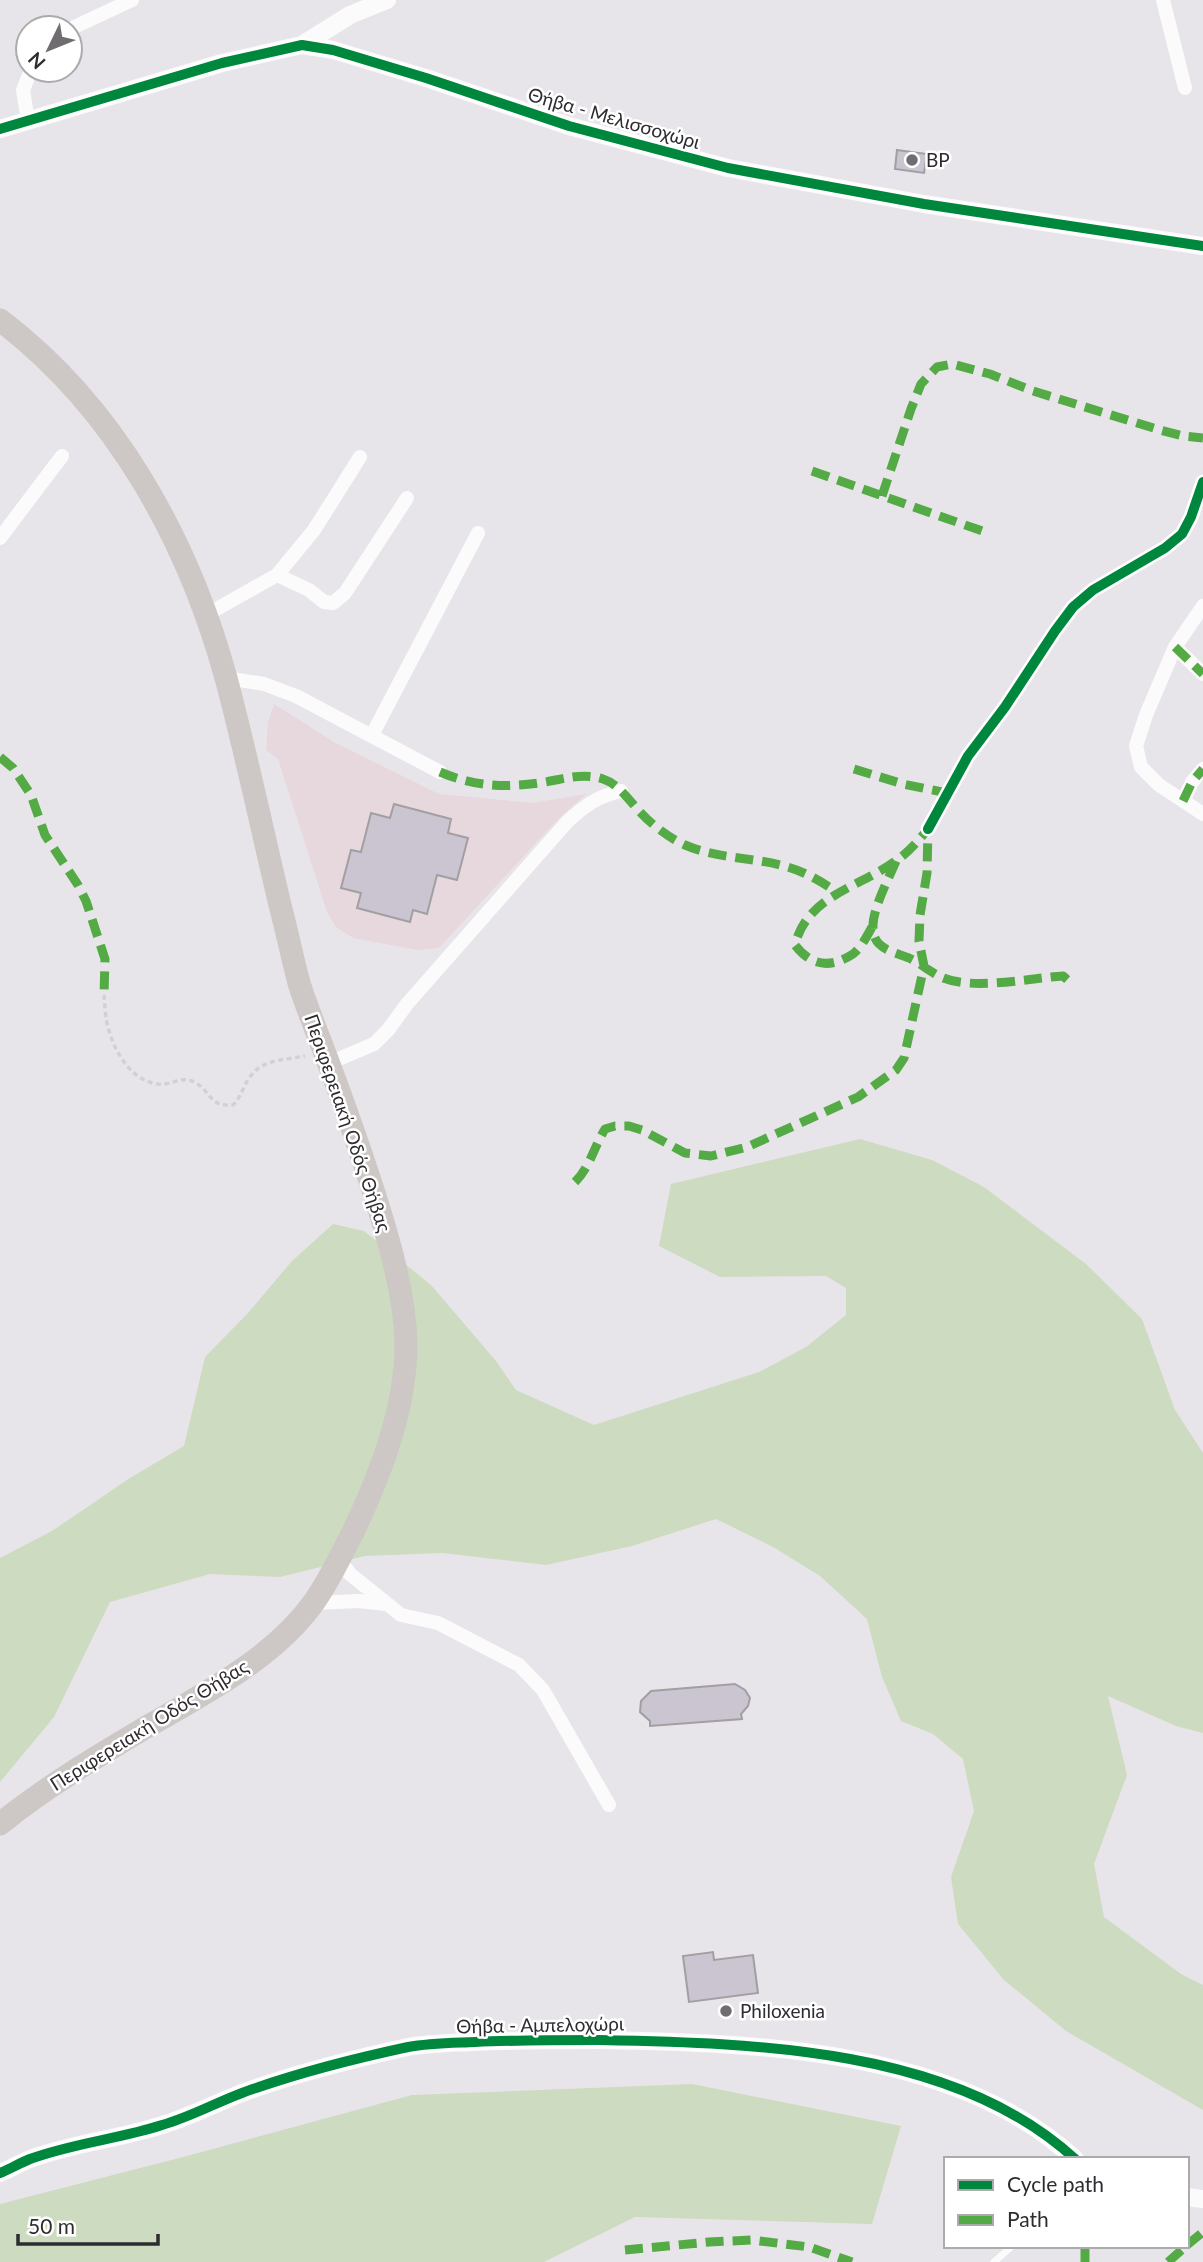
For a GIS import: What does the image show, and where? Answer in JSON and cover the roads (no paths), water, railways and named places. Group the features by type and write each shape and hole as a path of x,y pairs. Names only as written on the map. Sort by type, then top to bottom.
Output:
{"main road":[{"name":"Περιφερειακή Οδός Θήβας","path":"0,320 33,348 99,418 162,512 184,557 226,678 299,983 369,1174 391,1249 404,1310 406,1346 397,1418 370,1491 339,1559 313,1603 254,1660 54,1783 0,1824"}],"street":[{"path":"84,22 132,0"},
{"path":"302,45 350,15 387,0"},
{"path":"1163,0 1185,88"},
{"name":"Θήβα - Μελισσοχώρι","path":"0,129 222,63 302,45 333,50 569,126 728,168 924,204 1203,246"},
{"path":"25,84 23,90 28,121"},
{"name":"Θήβα - Μελισσοχώρι","path":"0,116 28,121"},
{"path":"0,538 62,456"},
{"path":"206,615 277,575 314,530 360,457"},
{"path":"928,830 968,756 1073,607 1093,590 1165,548 1182,534 1203,482"},
{"path":"277,575 309,590 324,602 333,603 345,593 407,498"},
{"path":"372,735 478,533"},
{"path":"1203,606 1175,647 1136,746 1142,767 1159,785 1203,814"},
{"path":"1175,647 1203,674"},
{"path":"226,678 264,684 296,696 440,772"},
{"path":"1183,801 1192,782 1203,769"},
{"path":"326,1056 374,1044 567,822 601,795 621,791"},
{"path":"339,1559 350,1574 401,1615 438,1623 519,1665 543,1690 608,1805"},
{"path":"313,1603 337,1601 386,1604"},
{"name":"Θήβα - Αμπελοχώρι","path":"0,2173 30,2159 162,2125 254,2088 317,2069 411,2047 519,2040 659,2041 751,2046 855,2060 913,2074 986,2099 1027,2121 1073,2157"}],"lane":[{"path":"994,2262 1010,2248"}],"place":[{"name":"BP","path":"912,160"},
{"name":"Philoxenia","path":"726,2011"}]}
